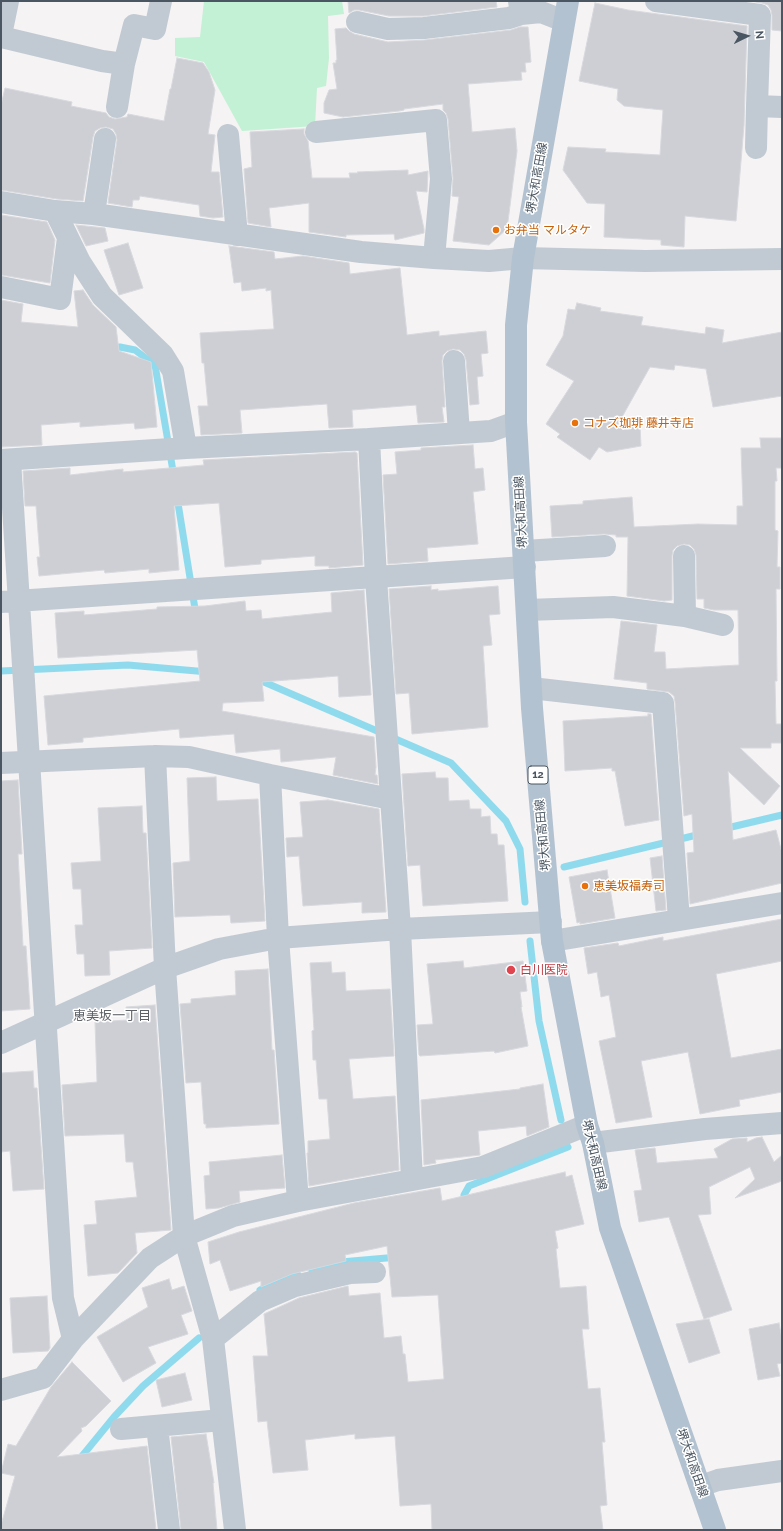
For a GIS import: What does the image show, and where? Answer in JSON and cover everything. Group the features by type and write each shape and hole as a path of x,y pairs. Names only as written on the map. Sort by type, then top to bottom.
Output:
{"main road":[{"name":"堺大和高田線","path":"566,11 523,258 516,325 516,422 531,688 551,932 590,1134 610,1228 701,1486 715,1530"}],"street":[{"path":"8,1 1,36 102,61 124,64"},
{"path":"117,107 124,64 134,25 155,28 161,1"},
{"path":"656,1 760,15 756,148"},
{"path":"357,22 388,29 424,28 509,18 520,7 541,12 566,11"},
{"path":"757,106 782,107"},
{"path":"316,132 436,120 441,179 434,258"},
{"path":"228,135 237,235"},
{"path":"94,214 105,139"},
{"path":"1,202 55,211 94,214 361,252 434,258 488,260 523,258 645,261 782,259"},
{"path":"55,211 80,262 102,296 163,355 173,371 174,449"},
{"path":"1,287 60,299 68,238"},
{"path":"454,361 459,433"},
{"path":"74,1339 63,1298 24,679 22,657 10,601 5,460 459,433 491,430 516,422"},
{"path":"369,439 376,578 400,929 412,1180"},
{"path":"10,601 376,578 524,559 605,546"},
{"path":"684,556 685,616"},
{"path":"527,610 613,607 685,616 723,625"},
{"path":"531,688 664,703 679,920"},
{"path":"1,763 155,756 189,757 391,799"},
{"path":"155,756 165,968 184,1236 213,1339 235,1530"},
{"path":"270,775 278,938 298,1201"},
{"path":"1,1043 165,968 219,949 278,938 400,929 551,932 679,920 782,903"},
{"path":"1,1390 43,1378 74,1339 150,1258 184,1236 233,1216 298,1201 483,1167 590,1134 705,1129 782,1123"},
{"path":"213,1339 260,1300 302,1284 350,1273 375,1272"},
{"path":"121,1429 222,1420"},
{"path":"156,1426 169,1530"},
{"path":"701,1486 718,1480 782,1471"}],"green space":[{"path":"204,1 342,1 344,14 328,16 329,58 326,86 317,88 315,126 242,131 204,62 175,56 175,38 200,37"}],"building":[{"path":"348,1 496,1 497,7 423,16 389,16 359,10 354,10 349,13"},
{"path":"750,1 782,1 782,31 772,30 772,15 768,5"},
{"path":"595,3 628,10 747,26 744,125 736,221 685,216 684,247 661,245 661,240 604,237 605,204 587,203 563,170 568,147 606,149 605,152 660,155 663,110 624,106 617,100 618,89 579,81"},
{"path":"520,27 528,27 531,62 525,63 526,72 521,72 522,80 468,84 472,132 515,128 517,151 507,229 489,245 453,241 459,197 452,196 453,178 448,119 443,110 443,104 399,111 343,117 324,113 324,103 329,90 337,89 333,63 336,63 337,60 335,29 346,28 354,34 388,42 425,40 511,30"},
{"path":"177,58 203,63 209,72 215,90 208,134 215,135 211,172 219,172 223,217 213,218 200,216 199,205 140,196 139,200 133,200 132,207 108,203 117,140 113,129 106,127 95,131 93,137 83,201 57,199 1,190 1,105 5,88 72,102 71,106 106,113 109,117 115,119 127,117 128,114 164,121"},
{"path":"304,129 304,134 308,141 312,178 350,178 349,173 358,173 357,172 408,170 408,175 428,171 427,192 416,191 424,233 395,240 394,234 346,235 346,237 309,232 309,203 269,208 271,227 248,223 244,169 252,167 250,132"},
{"path":"1,215 47,222 55,240 50,283 1,275"},
{"path":"76,225 105,228 108,241 86,246"},
{"path":"128,243 143,288 119,295 104,250"},
{"path":"229,246 274,252 275,259 303,256 349,263 350,274 400,268 407,335 439,331 439,336 486,331 488,353 481,354 483,376 477,377 479,404 470,405 466,360 464,354 460,350 453,349 447,351 443,355 442,361 445,407 442,407 444,422 418,423 416,405 352,410 353,427 329,428 327,404 240,410 242,433 201,435 198,406 208,406 204,363 202,363 200,333 274,329 271,290 266,291 266,288 242,291 241,282 234,283"},
{"path":"83,290 93,305 116,327 119,351 151,362 157,427 135,429 134,423 80,427 80,422 41,425 42,445 1,447 1,300 23,304 21,322 78,327 74,291"},
{"path":"577,303 601,308 600,311 643,317 641,325 705,334 706,327 724,330 722,343 782,332 782,396 713,407 706,369 675,365 674,370 650,367 617,426 640,425 641,446 607,452 599,447 590,460 557,437 560,434 546,424 574,381 546,365 563,336 568,309 575,310"},
{"path":"760,438 782,438 782,468 776,468 777,481 775,481 775,530 778,531 777,567 780,567 780,589 776,589 777,681 775,681 776,724 782,724 782,743 771,743 771,748 740,748 780,786 764,805 728,771 733,840 776,830 782,853 782,883 690,904 687,853 694,852 692,814 684,816 674,696 669,692 647,689 647,683 614,679 621,621 657,625 654,652 665,652 666,669 739,665 738,610 714,610 704,608 704,599 697,599 696,555 694,549 690,545 684,544 677,546 673,550 672,600 664,601 627,596 628,537 616,537 616,535 604,534 552,537 550,506 583,504 583,501 632,497 634,527 698,524 737,525 737,506 743,506 741,448 761,448"},
{"path":"473,445 475,469 483,468 485,490 473,492 478,544 427,548 428,561 388,564 383,475 397,474 395,452 421,450 421,448"},
{"path":"357,453 363,565 329,568 329,566 315,566 315,556 261,560 261,564 225,567 219,503 174,506 179,570 149,573 149,569 105,573 104,570 39,576 37,557 40,557 36,506 25,506 23,471 70,468 70,475 123,469 123,472 204,465 203,460"},
{"path":"431,586 431,590 438,589 438,591 498,586 500,614 489,615 492,645 483,646 488,727 412,734 409,693 396,694 389,589"},
{"path":"364,590 371,695 339,697 338,676 262,682 264,701 223,703 222,711 374,737 376,767 375,775 377,775 378,784 333,775 336,757 281,762 280,749 236,753 234,734 180,738 179,729 83,738 83,742 48,745 44,696 200,681 197,650 58,658 55,613 84,611 84,615 157,609 157,607 205,606 245,601 246,611 261,610 262,619 332,612 331,593"},
{"path":"648,714 651,714 659,820 625,826 615,771 612,771 612,768 565,771 563,721 648,716"},
{"path":"435,772 436,778 448,778 449,801 469,800 470,809 481,809 481,817 490,816 491,834 497,834 498,845 504,845 508,901 423,906 420,865 408,866 402,774"},
{"path":"216,777 217,801 258,799 265,921 231,923 230,915 175,917 173,863 190,861 187,778"},
{"path":"18,780 22,854 18,854 23,946 26,946 30,1009 1,1011 1,781"},
{"path":"328,800 379,809 386,912 362,913 362,902 303,906 299,856 287,857 286,838 303,837 300,802"},
{"path":"142,806 143,833 146,833 152,948 109,951 110,975 85,976 84,954 77,954 75,925 83,925 81,889 73,889 71,863 101,861 98,808"},
{"path":"662,856 666,910 656,911 650,858"},
{"path":"607,870 615,918 580,924 580,922 577,923 569,877"},
{"path":"782,919 782,961 716,974 731,1058 782,1049 782,1092 739,1100 740,1106 700,1114 688,1052 641,1061 652,1117 616,1123 599,1041 616,1037 609,995 601,997 597,972 588,974 584,948 618,943 619,946 663,937 663,941"},
{"path":"463,961 464,968 523,961 527,991 520,992 521,1007 528,1046 495,1053 494,1051 419,1055 417,1025 433,1024 427,964"},
{"path":"331,962 332,973 345,972 346,991 390,989 394,1056 349,1059 353,1099 395,1096 399,1170 309,1186 307,1153 308,1141 330,1139 327,1099 319,1099 316,1060 313,1060 312,1031 314,1030 310,963"},
{"path":"268,969 272,1050 274,1050 279,1124 206,1128 206,1124 204,1124 201,1082 186,1083 180,1004 191,1003 191,999 236,995 235,971"},
{"path":"155,1005 171,1230 135,1233 137,1253 118,1273 88,1276 84,1225 97,1224 95,1201 137,1197 133,1162 126,1162 124,1134 65,1136 62,1085 97,1082 95,1022 127,1020 126,1007"},
{"path":"33,1071 34,1088 37,1088 44,1189 13,1191 10,1151 1,1152 1,1073"},
{"path":"543,1084 549,1127 527,1136 526,1126 478,1131 480,1155 435,1160 436,1163 424,1165 421,1100 520,1089"},
{"path":"762,1137 774,1162 782,1155 782,1181 735,1198 755,1179 750,1167 709,1187 711,1214 698,1215 732,1310 704,1319 669,1217 639,1222 634,1191 642,1190 635,1150 655,1148 657,1163 718,1158 714,1149 732,1139 747,1138 747,1142"},
{"path":"282,1155 285,1188 239,1191 240,1202 219,1208 206,1209 204,1176 210,1175 209,1162"},
{"path":"565,1172 566,1177 572,1175 584,1224 555,1231 558,1248 556,1249 560,1288 586,1286 589,1329 582,1329 588,1389 600,1388 605,1442 602,1442 607,1505 600,1506 603,1530 432,1530 431,1504 400,1506 395,1436 355,1439 355,1434 305,1440 308,1470 273,1473 267,1421 258,1422 253,1356 268,1356 264,1314 299,1298 348,1286 349,1296 380,1293 384,1338 401,1336 403,1354 405,1354 408,1382 444,1379 438,1295 392,1297 387,1246 345,1255 346,1261 292,1274 261,1287 261,1281 230,1291 220,1260 210,1264 208,1242 239,1232 354,1203 440,1188 442,1201"},
{"path":"169,1279 172,1290 184,1286 192,1311 181,1315 188,1334 148,1347 156,1363 123,1382 97,1337 148,1307 142,1288"},
{"path":"47,1296 50,1348 48,1351 13,1353 10,1298"},
{"path":"709,1319 720,1353 689,1363 676,1324"},
{"path":"779,1323 782,1339 782,1363 777,1364 780,1376 758,1380 749,1329"},
{"path":"72,1362 111,1401 86,1426 81,1428 82,1431 57,1457 147,1446 156,1530 1,1530 1,1525 15,1476 1,1473 8,1444 16,1446 51,1387"},
{"path":"185,1373 192,1400 162,1407 156,1380"},
{"path":"206,1434 214,1483 217,1530 181,1530 171,1437"}],"waterway":[{"path":"110,349 120,347 135,350 155,365 174,477"},
{"path":"177,497 196,615"},
{"path":"1,671 128,665 208,672"},
{"path":"257,679 451,763 506,821 520,849 525,902"},
{"path":"723,829 782,815"},
{"path":"564,867 701,834"},
{"path":"530,941 539,1021 561,1120"},
{"path":"464,1204 464,1195 469,1186 568,1147"},
{"path":"312,1271 341,1262 398,1257"},
{"path":"260,1290 282,1278 298,1275"},
{"path":"78,1461 114,1417 143,1386 199,1338"}],"place":[{"name":"お弁当 マルタケ","path":"496,230"},
{"name":"コナズ珈琲 藤井寺店","path":"575,423"},
{"name":"恵美坂福寿司","path":"585,886"},
{"name":"白川医院","path":"511,970"}],"district":[{"name":"恵美坂一丁目","path":"112,1016"}]}
